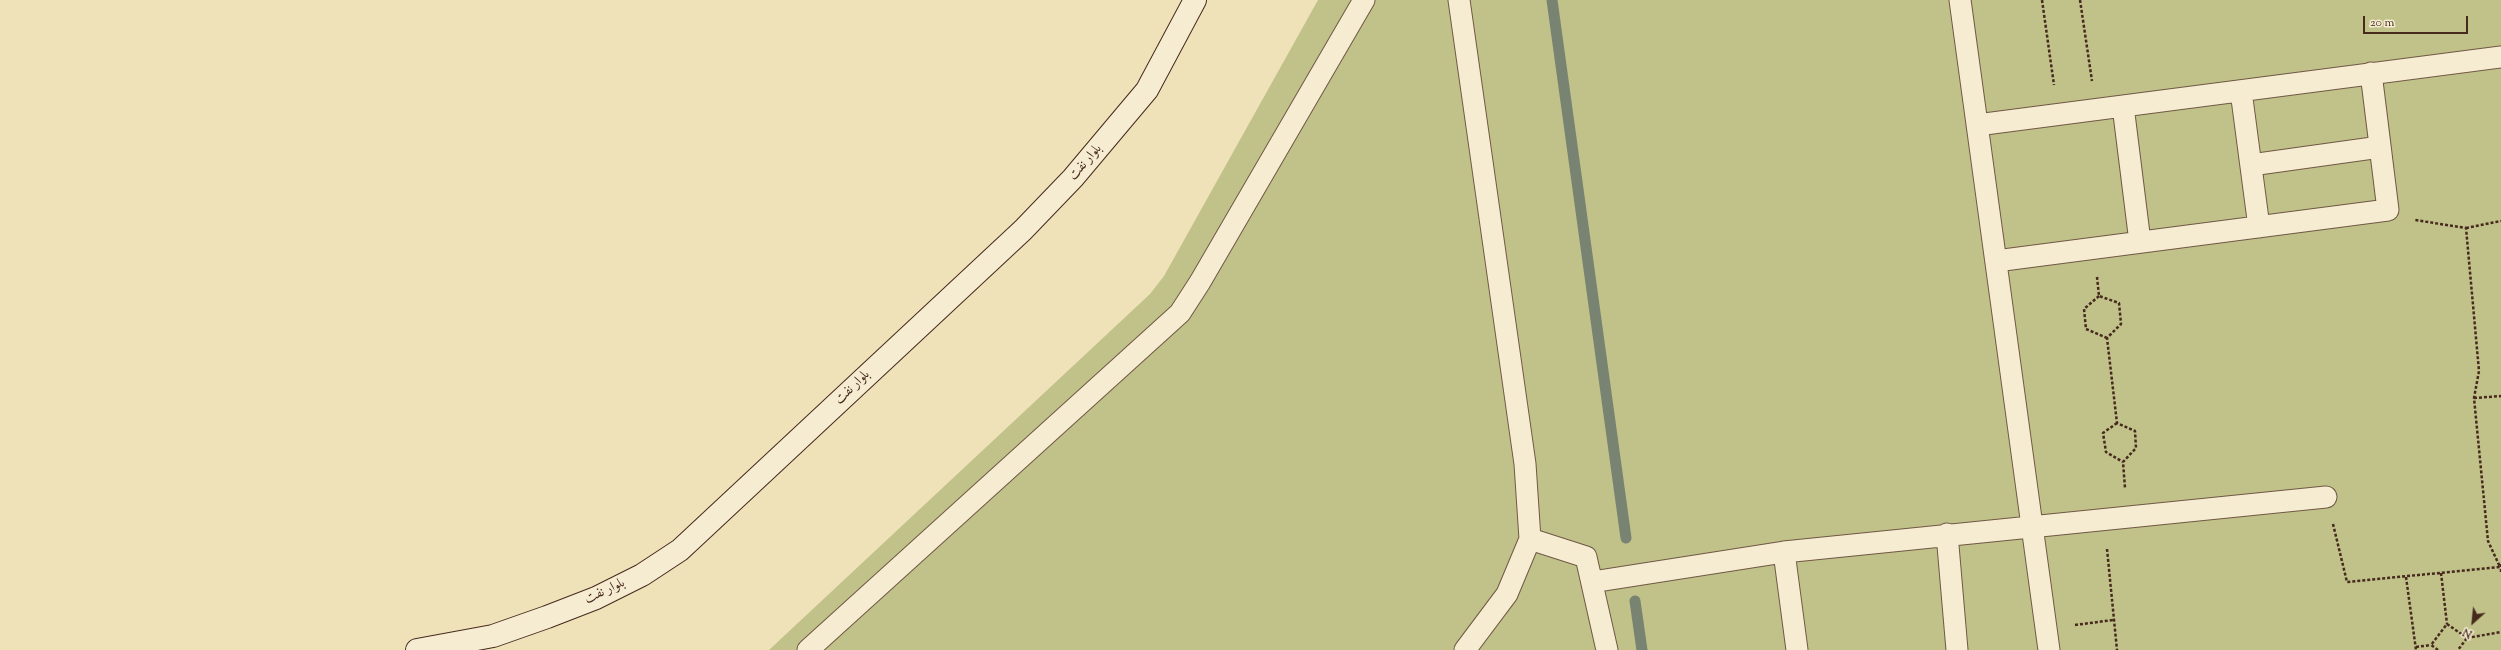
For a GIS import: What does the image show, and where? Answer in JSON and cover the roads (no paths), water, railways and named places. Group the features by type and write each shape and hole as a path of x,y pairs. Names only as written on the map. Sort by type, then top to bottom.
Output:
{"street":[{"name":"بلوار نفت","path":"417,650 493,636 547,617 596,598 642,575 680,550 1023,230 1074,178 1147,90 1195,0"}],"lane":[{"path":"808,650 1180,313 1200,282 1364,0"},
{"path":"1459,0 1525,464 1530,539 1507,594 1465,650"},
{"path":"1960,0 2049,650"},
{"path":"1977,125 2501,57"},
{"path":"1996,261 2388,210 2371,74"},
{"path":"2241,91 2259,227"},
{"path":"2123,106 2140,242"},
{"path":"2250,164 2380,147"},
{"path":"1592,582 1784,552 1947,534 2326,497"},
{"path":"1947,534 1957,650"},
{"path":"1530,539 1586,557 1607,650"},
{"path":"1784,552 1797,650"}],"waterway":[{"path":"1552,0 1626,538"},
{"path":"1635,601 1642,650"}]}
